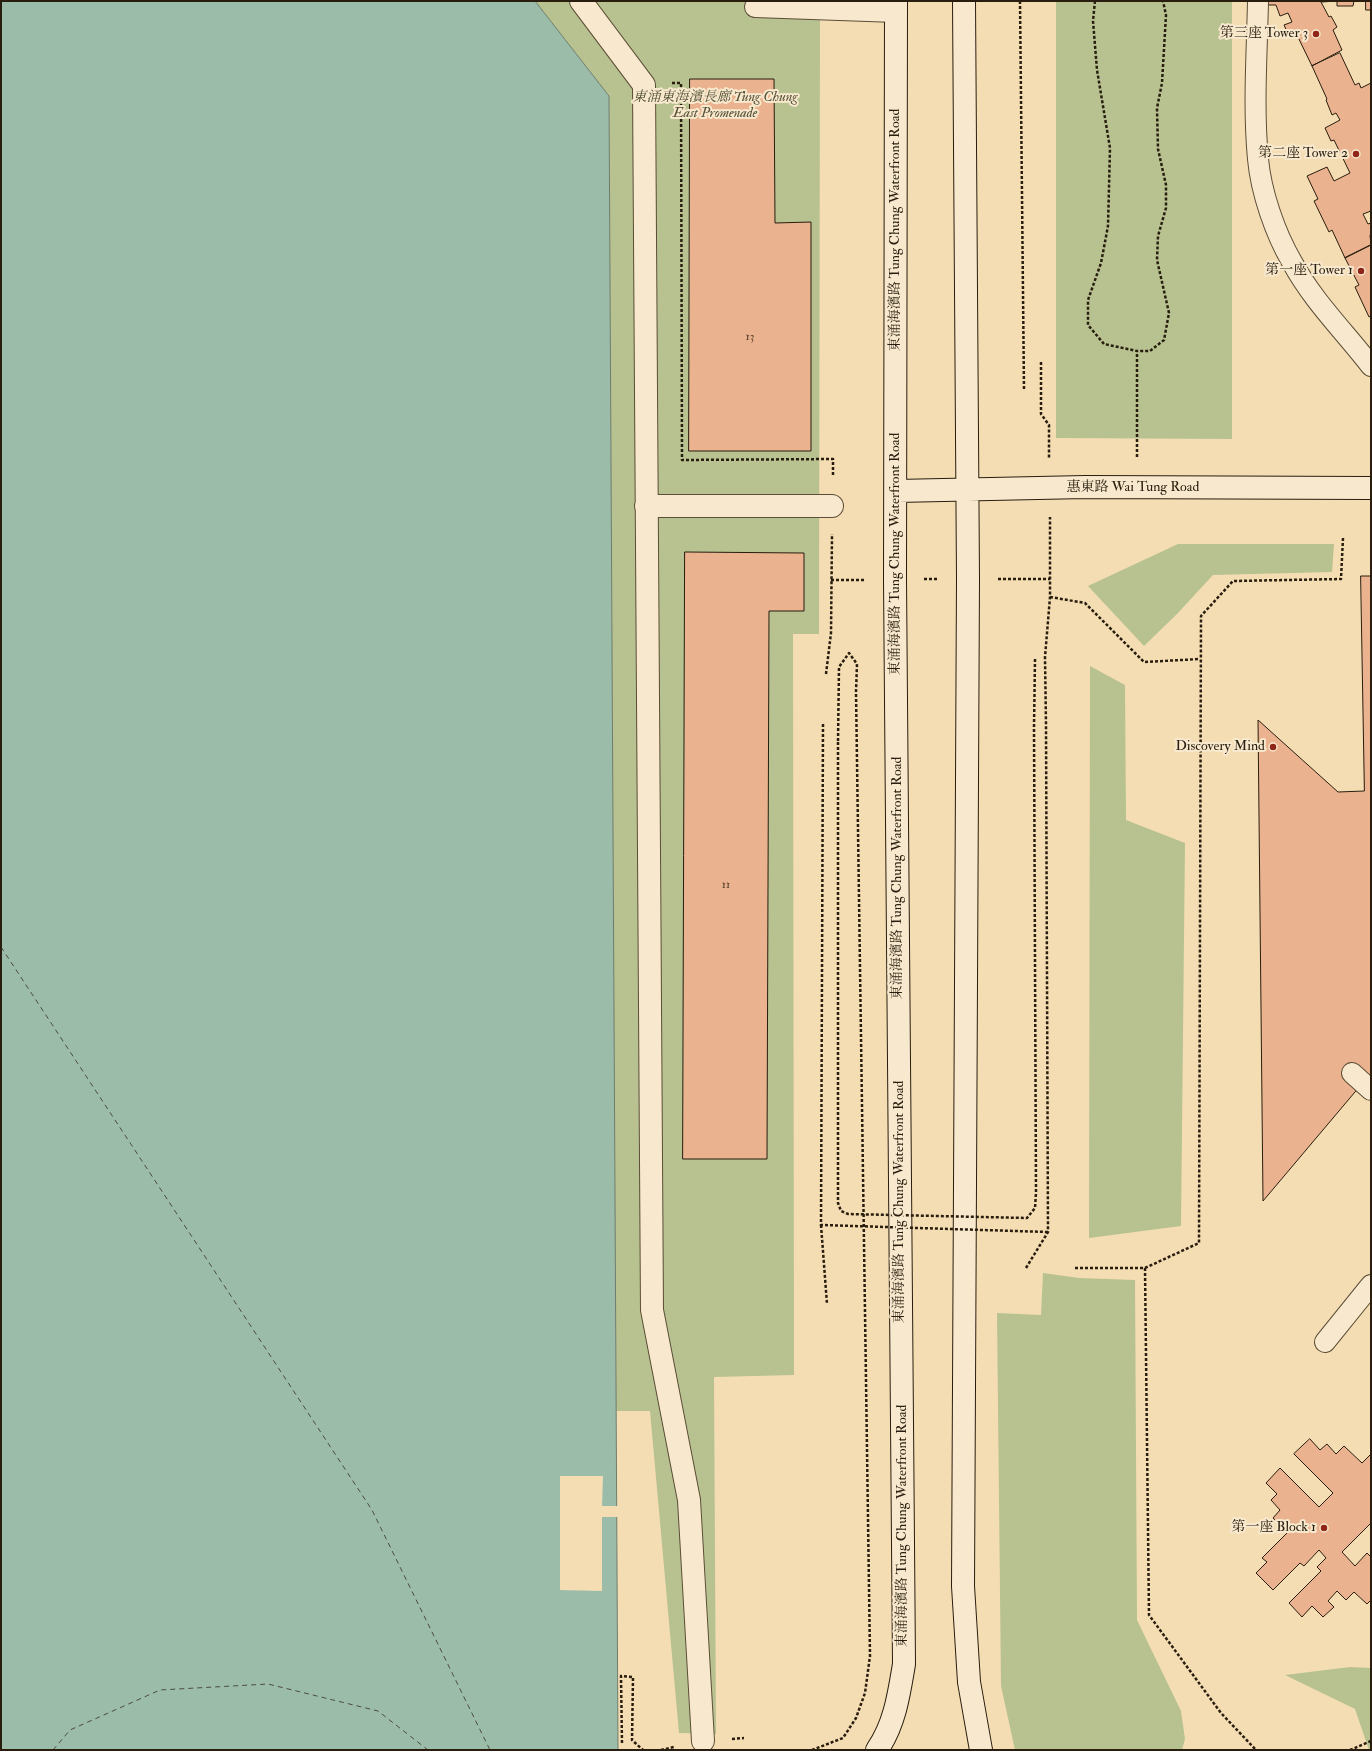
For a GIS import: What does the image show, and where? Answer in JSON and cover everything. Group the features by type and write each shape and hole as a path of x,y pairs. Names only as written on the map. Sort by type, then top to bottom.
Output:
{"main road":[{"path":"581,1 644,85 652,1310 689,1500 704,1746"},
{"path":"964,1 968,491 963,1586 969,1682 981,1750"},
{"name":"東涌海濱路 Tung Chung Waterfront Road","path":"877,1750 884,1740 897,1706 904,1664 896,491 896,6"},
{"name":"惠東路 Wai Tung Road","path":"896,491 968,491 1085,487 1371,488"},
{"path":"646,506 832,506"}],"lane":[{"path":"1258,1 1256,127 1258,160 1264,192 1275,224 1291,262 1316,300 1371,366"},
{"path":"755,7 896,6"},
{"path":"1352,1073 1371,1090"},
{"path":"1325,1342 1371,1284"}],"path":[{"path":"1020,1 1024,390"},
{"path":"1095,1 1093,21 1097,70 1110,148 1108,226 1101,263 1088,300 1088,325 1104,344 1137,351 1150,350 1164,340 1169,313 1158,260 1158,236 1166,208 1166,185 1158,148 1157,108 1162,83 1164,60 1166,15 1163,1"},
{"path":"644,85 681,83 682,460 833,459 831,633 826,674"},
{"path":"1137,351 1137,457"},
{"path":"1075,1268 1145,1268 1199,1242 1200,616 1233,581 1341,579 1343,538"},
{"path":"1050,597 1085,602 1144,662 1200,660"},
{"path":"812,1750 843,1738 856,1718 865,1693 870,1656 856,700 857,664 849,653 839,666 838,1203 841,1211 848,1214 1027,1218 1035,1208 1036,1193 1035,659"},
{"path":"1026,1268 1048,1232 1045,657"},
{"path":"823,724 821,1225 827,1304"},
{"path":"821,1225 1048,1232"},
{"path":"1145,1268 1149,1615 1221,1712 1256,1750"},
{"path":"622,1743 621,1676 633,1677 632,1740 643,1750"},
{"path":"1350,1750 1371,1741"}],"green space":[{"name":"東涌東海濱長廊 Tung Chung East Promenade","path":"535,1 820,1 819,634 793,634 794,1375 714,1377 716,1734 679,1733 650,1411 616,1411 609,96"},
{"path":"1056,1 1232,1 1232,439 1056,438"},
{"path":"1178,544 1334,544 1332,572 1213,575 1177,614 1144,646 1088,586"},
{"path":"1090,666 1125,685 1126,820 1185,843 1181,1226 1089,1238"},
{"path":"1043,1273 1079,1278 1135,1280 1137,1620 1181,1711 1185,1739 1182,1750 1015,1750 1001,1686 997,1313 1041,1315"},
{"path":"1350,1667 1371,1668 1371,1750 1369,1750 1355,1709 1285,1675"}],"shaded area":[{"path":"1,1 535,1 609,96 618,1750 1,1750"}],"pier":[{"path":"560,1476 603,1476 602,1506 619,1506 619,1517 602,1517 602,1591 560,1590"}],"building":[{"name":"第三座 Tower 3","path":"1250,1 1337,1 1321,2 1329,17 1331,16 1337,27 1333,30 1342,50 1312,66 1296,33 1289,36 1284,25 1292,22 1288,13 1280,16 1276,5 1266,5"},
{"path":"1337,1 1354,1 1353,6 1337,6"},
{"path":"1366,1 1371,1 1371,10 1366,10"},
{"name":"第二座 Tower 2","path":"1340,53 1355,85 1359,83 1361,88 1371,83 1371,211 1363,214 1368,224 1371,223 1371,245 1345,258 1332,230 1329,232 1314,201 1318,199 1307,176 1327,167 1334,181 1350,173 1334,140 1331,141 1325,128 1340,120 1336,113 1332,115 1326,100 1327,99 1312,66"},
{"path":"690,79 774,79 775,223 811,222 811,451 689,451"},
{"name":"第一座 Tower 1","path":"1371,245 1371,316 1369,317 1355,287 1359,285 1345,258"},
{"path":"685,552 804,553 804,611 769,611 767,1159 683,1159"},
{"path":"1361,576 1371,576 1371,1073 1263,1201 1258,720 1338,792 1364,791"},
{"name":"第一座 Block 1","path":"1310,1439 1320,1450 1327,1444 1336,1454 1344,1446 1362,1463 1371,1454 1371,1523 1342,1552 1355,1566 1367,1553 1371,1557 1371,1600 1367,1604 1354,1592 1346,1600 1337,1591 1328,1601 1334,1607 1323,1617 1312,1606 1302,1617 1289,1603 1321,1571 1317,1567 1326,1558 1319,1550 1304,1566 1300,1563 1273,1590 1256,1573 1267,1562 1262,1558 1287,1533 1273,1518 1280,1510 1271,1500 1277,1494 1266,1483 1280,1468 1319,1507 1333,1493 1294,1454"}],"ferry route":[{"path":"1,947 372,1510 490,1750"},
{"path":"53,1750 70,1730 160,1690 268,1684 378,1711 428,1750"}],"place":[{"name":"第三座 Tower 3","path":"1316,34"},
{"name":"第二座 Tower 2","path":"1356,154"},
{"name":"第一座 Tower 1","path":"1361,271"},
{"name":"Discovery Mind","path":"1273,747"},
{"name":"第一座 Block 1","path":"1324,1528"}]}
